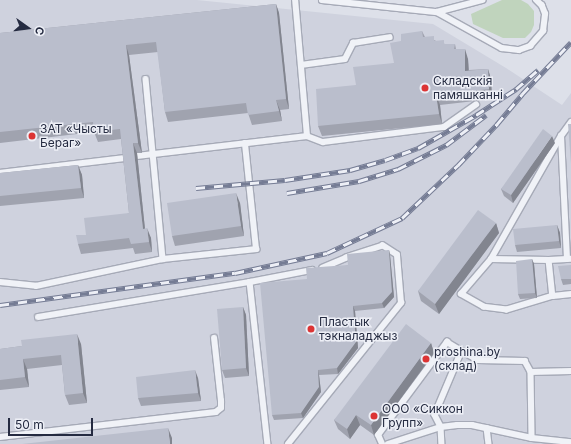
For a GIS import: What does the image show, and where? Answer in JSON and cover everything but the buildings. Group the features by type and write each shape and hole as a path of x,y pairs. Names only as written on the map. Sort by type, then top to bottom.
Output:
{"lane":[{"path":"295,0 307,136"},
{"path":"322,0 373,3 437,12 502,48 519,50 530,46 543,31 545,14 542,6 536,0"},
{"path":"437,12 482,0"},
{"path":"301,65 345,59 353,43 390,37"},
{"path":"146,79 163,259"},
{"path":"137,156 307,136 323,142 444,127 476,105"},
{"path":"571,122 561,136 491,259 461,294 484,307 507,310 552,296 571,294"},
{"path":"491,259 569,259 561,136"},
{"path":"0,282 36,286 163,259 256,249 245,144"},
{"path":"0,173 126,158"},
{"path":"38,318 250,282 327,267 347,258 383,246 397,255 401,303 288,444"},
{"path":"549,260 552,296"},
{"path":"250,282 268,444"},
{"path":"0,437 216,412 221,408 221,401 214,338"},
{"path":"382,444 378,435 446,342 478,360 525,361 531,372 532,438"},
{"path":"442,444 441,427 435,415 462,350"},
{"path":"531,372 571,370"},
{"path":"388,444 441,427 464,425 487,428 532,438 571,442"},
{"path":"487,428 489,444"}],"shaded area":[{"path":"0,0 197,0 433,24 506,68 562,105 571,93 571,444 0,444"}],"green space":[{"path":"502,0 521,0 528,4 534,11 534,25 531,32 525,38 503,38 473,24 471,14"}],"railway":[{"path":"0,305 235,273 327,253 402,218 458,165 571,42"},
{"path":"196,188 285,180 350,170 385,160 418,148 476,115 516,89 538,70"},
{"path":"287,193 359,181 398,169 446,145 486,115"}],"place":[{"name":"Складскія памяшканні","path":"425,88"},
{"name":"ЗАТ «Чысты Бераг»","path":"32,136"},
{"name":"Пластык тэкналаджыз","path":"311,329"},
{"name":"рroshina.by (склад)","path":"426,359"},
{"name":"ООО «Сиккон Групп»","path":"374,416"}]}
